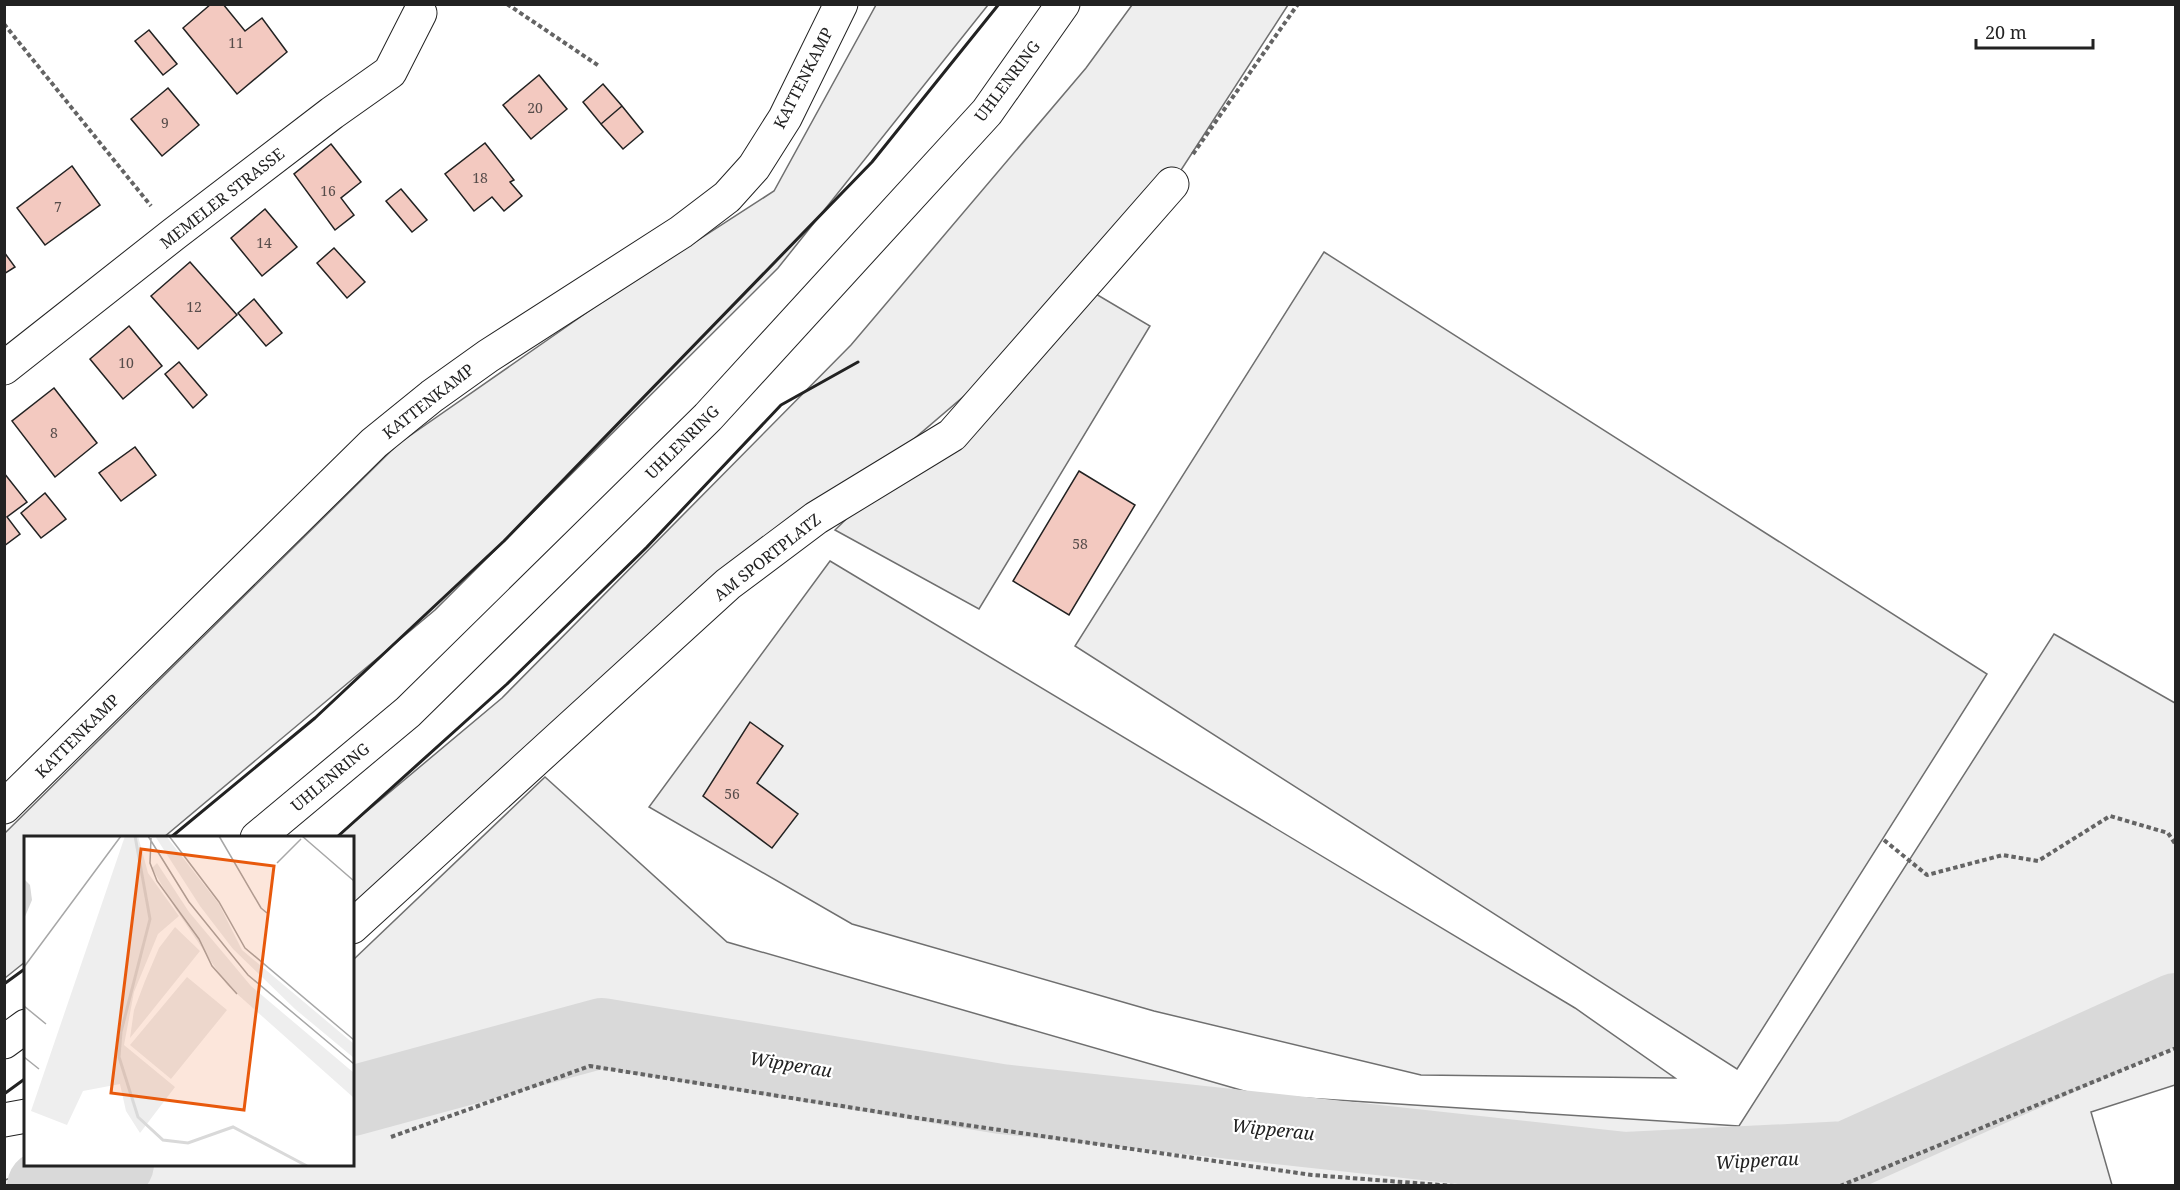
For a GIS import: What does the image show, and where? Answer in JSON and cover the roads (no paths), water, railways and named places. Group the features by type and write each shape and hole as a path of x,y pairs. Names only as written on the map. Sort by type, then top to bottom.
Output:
{"main road":[{"name":"KATTENKAMP","path":"4,807 374,443 432,396 488,356 681,232 727,196 754,167 784,118 841,4"},
{"name":"UHLENRING","path":"258,836 408,712 708,417 987,112 1063,4"},
{"name":"MEMELER STRASSE","path":"4,368 174,234 332,113 390,72 420,13"},
{"name":"AM SPORTPLATZ","path":"354,925 728,584 816,518 952,435 1172,184"},
{"path":"4,1042 24,1027"},
{"path":"4,1120 24,1116"}],"waterway":[{"name":"Wipperau","path":"354,1100 602,1033 1001,1099 1625,1167 1847,1156 2176,1008"},
{"name":"Wipperau","path":"42,1186 112,1166"}]}
